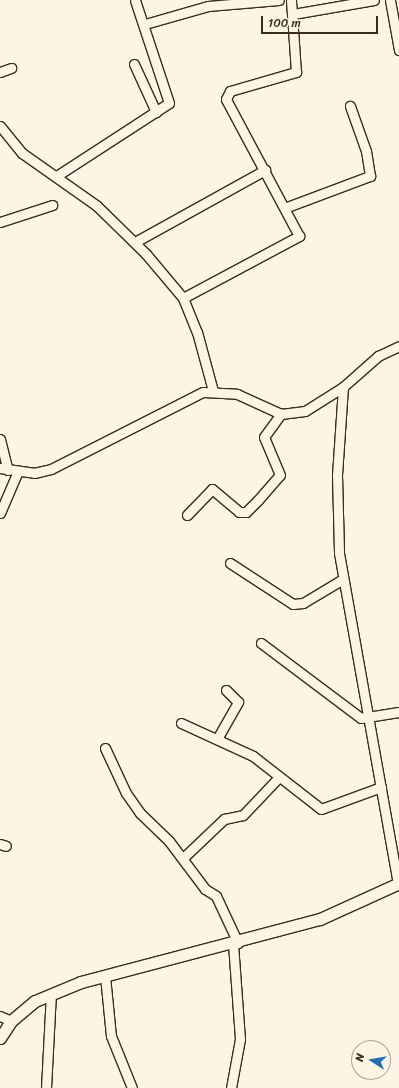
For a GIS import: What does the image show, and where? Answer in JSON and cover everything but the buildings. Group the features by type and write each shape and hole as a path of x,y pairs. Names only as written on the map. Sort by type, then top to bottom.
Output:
{"street":[{"path":"58,175 169,103 170,97 135,0"},
{"path":"144,24 208,6 279,0"},
{"path":"183,298 297,238 299,230 226,96 230,91 294,74 298,65 291,0"},
{"path":"293,14 350,2 374,0"},
{"path":"390,0 399,50"},
{"path":"134,64 156,112"},
{"path":"0,72 11,68"},
{"path":"287,207 370,176 366,151 350,106"},
{"path":"1,129 22,153 58,175 135,242 183,298 197,332 213,391"},
{"path":"135,242 265,170"},
{"path":"0,222 52,205"},
{"path":"0,439 4,469 18,471 51,469 190,397 213,391 237,394 282,414 305,411 344,387 366,365 399,346"},
{"path":"0,1038 11,1021 35,1001 51,994 105,976 236,944 320,919 398,883 343,579 336,475 344,387"},
{"path":"187,515 212,489 239,512 250,509 280,475 264,437 282,414"},
{"path":"0,513 18,471"},
{"path":"230,563 293,604 303,603 343,579"},
{"path":"261,643 360,718 369,718 399,712"},
{"path":"217,739 238,702 226,690"},
{"path":"181,723 253,756 306,800 324,810 380,787"},
{"path":"105,748 136,808 183,858 205,889 216,896 236,944 240,1039 231,1088"},
{"path":"183,858 224,819 243,815 279,777"},
{"path":"105,976 111,1036 132,1088"},
{"path":"46,1088 51,994"},
{"path":"0,1016 11,1021"}]}
